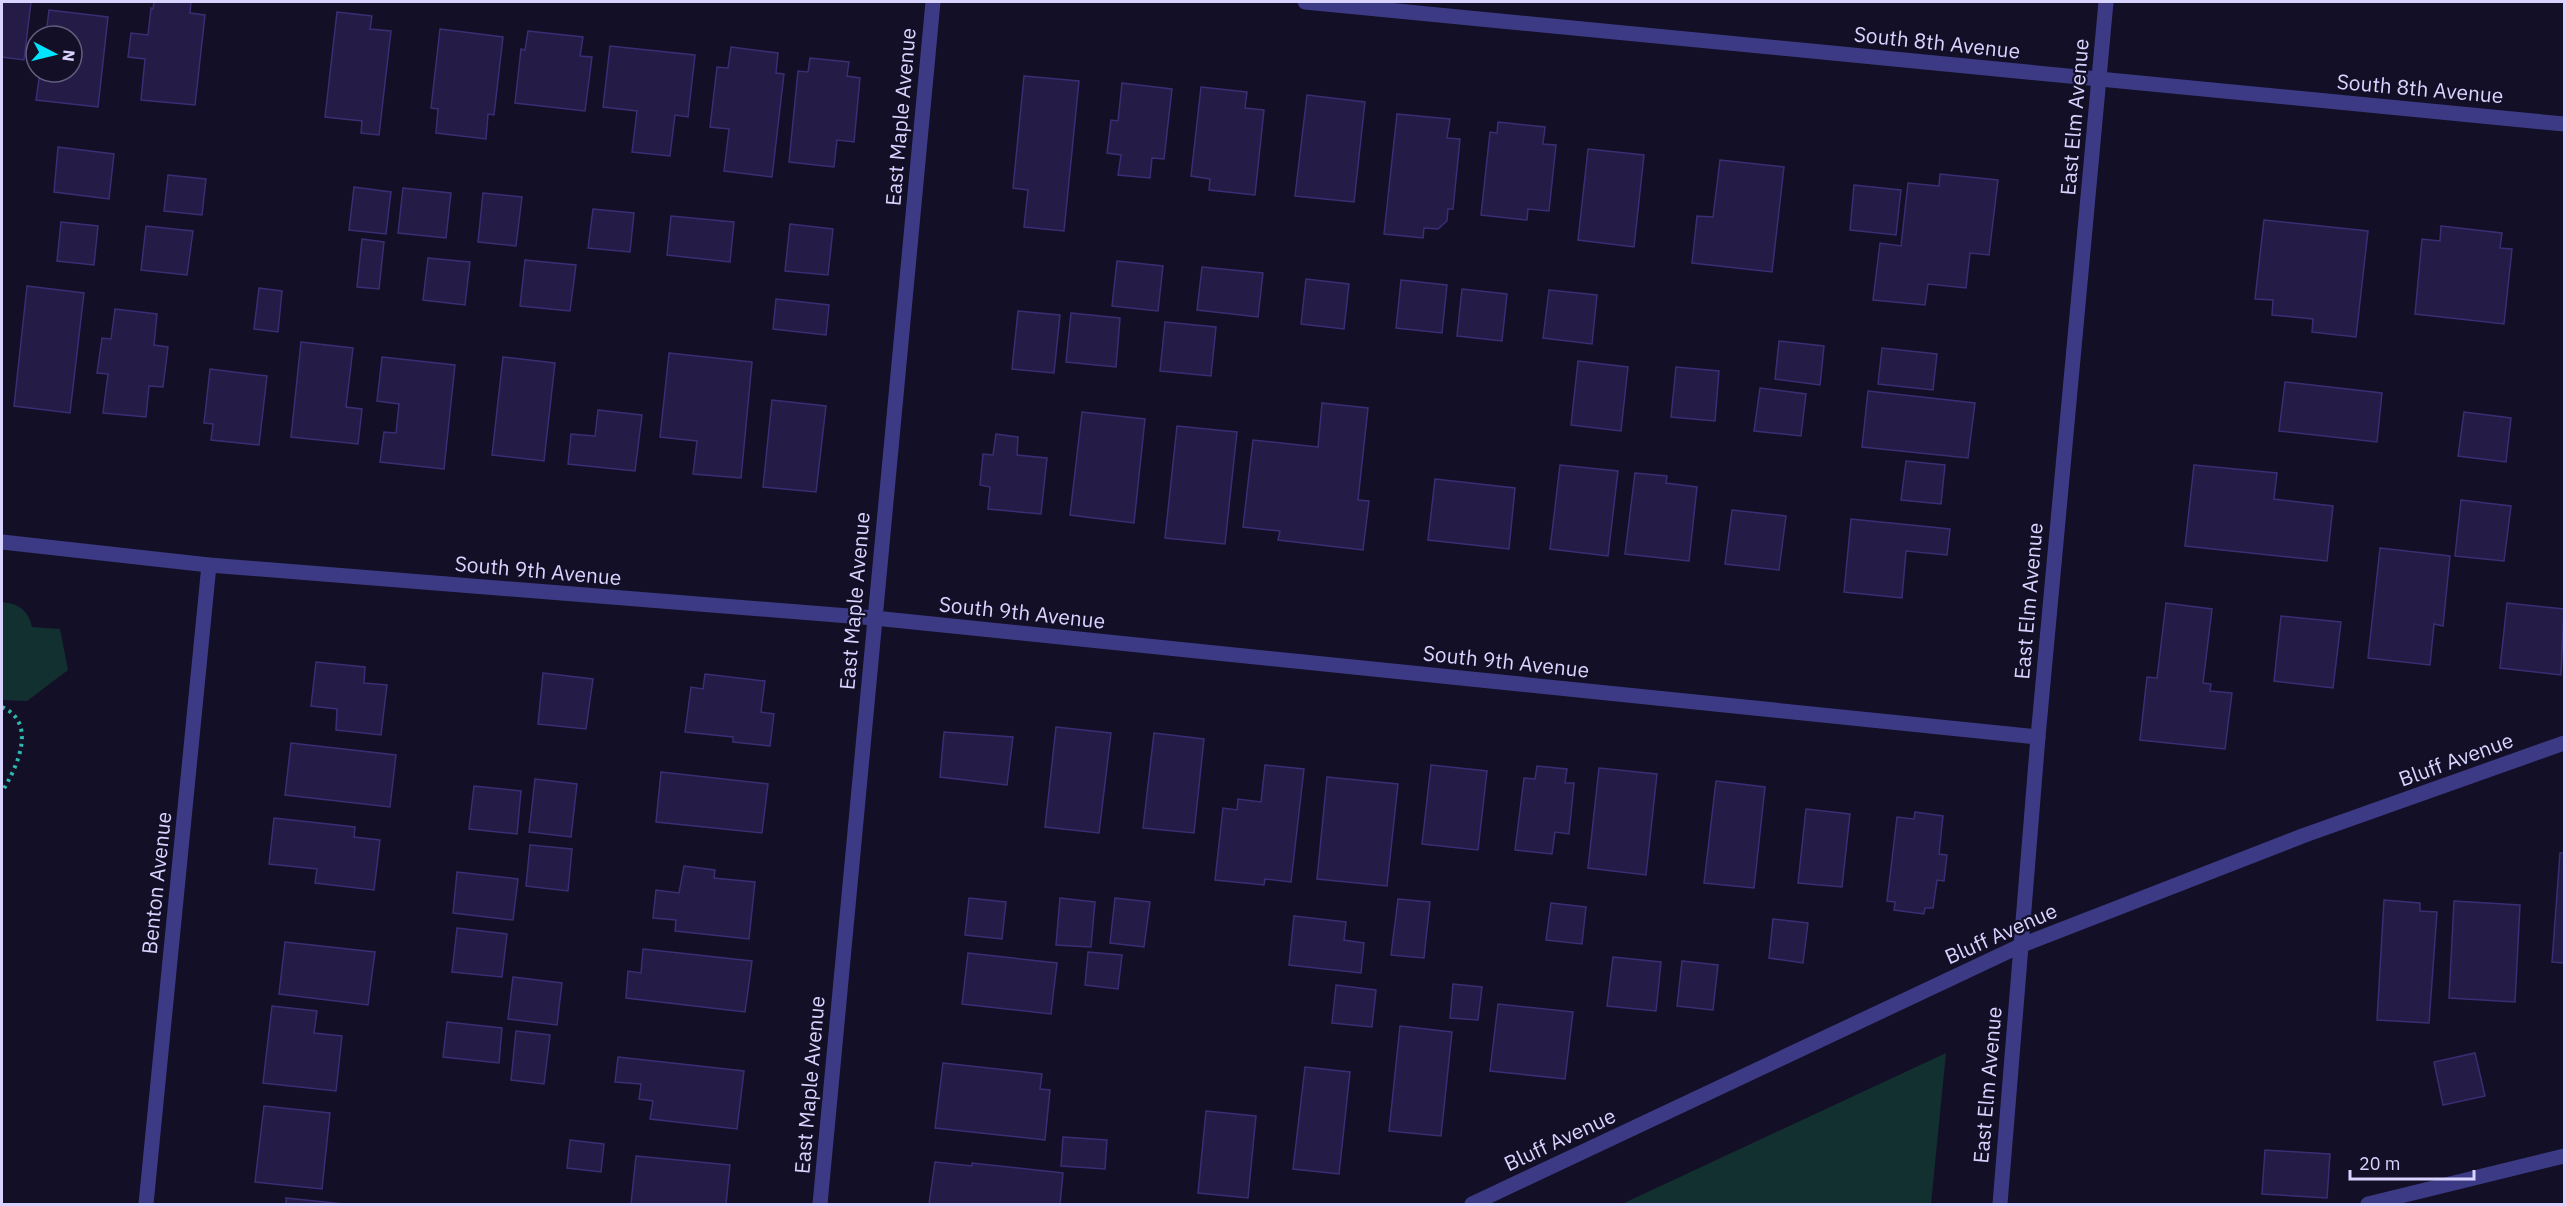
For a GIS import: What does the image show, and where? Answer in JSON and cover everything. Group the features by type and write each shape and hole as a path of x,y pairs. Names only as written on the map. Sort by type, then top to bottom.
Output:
{"street":[{"name":"East Maple Avenue","path":"820,1204 933,2"},
{"name":"South 8th Avenue","path":"1305,2 2565,124"},
{"name":"East Elm Avenue","path":"2000,1204 2038,737 2106,2"},
{"name":"South 9th Avenue","path":"2,542 208,565 874,618 2038,737"},
{"name":"Benton Avenue","path":"146,1204 208,565"},
{"name":"Bluff Avenue","path":"1472,1204 2022,945 2306,835 2565,743"},
{"path":"2367,1204 2565,1156"}],"path":[{"path":"2,707 12,713 22,729 20,753 2,792"}],"green space":[{"path":"2,602 22,608 32,627 60,629 68,670 27,701 2,700"},
{"path":"1946,1053 1931,1204 1622,1204"}],"building":[{"path":"2,2 31,2 28,24 24,24 24,60 2,57"},
{"path":"154,2 191,2 190,13 205,15 195,105 141,100 145,59 128,57 131,33 148,35 151,8 153,9"},
{"path":"49,10 108,17 98,107 36,100 38,84 84,84 84,24 47,24"},
{"path":"337,12 372,16 370,29 391,31 379,135 361,133 362,121 325,117"},
{"path":"440,29 503,37 494,115 488,114 486,139 436,133 438,109 431,108"},
{"path":"528,31 583,37 580,56 592,57 585,111 515,103 521,49 525,50"},
{"path":"610,46 695,55 688,117 675,115 670,156 632,152 637,111 603,107"},
{"path":"731,47 778,53 776,73 784,74 772,177 724,171 729,129 710,127 717,67 728,68"},
{"path":"810,58 849,62 847,76 860,78 854,142 837,140 834,167 789,162 798,71 808,72"},
{"path":"1024,76 1079,81 1064,231 1024,227 1028,190 1013,188"},
{"path":"1122,83 1172,89 1164,159 1152,158 1150,178 1118,175 1121,155 1107,153 1111,120 1118,121"},
{"path":"1201,87 1247,92 1245,108 1264,110 1255,195 1209,190 1210,179 1191,176"},
{"path":"1307,95 1365,102 1354,202 1295,196"},
{"path":"1397,114 1450,119 1447,138 1460,139 1453,209 1448,209 1447,221 1438,229 1424,228 1423,238 1384,234"},
{"path":"1498,122 1545,127 1543,144 1556,145 1549,211 1528,209 1527,220 1481,215 1490,132 1497,133"},
{"path":"58,147 114,154 109,199 54,192"},
{"path":"1588,149 1644,155 1634,247 1578,240"},
{"path":"1720,160 1784,167 1772,272 1692,263 1697,216 1713,217"},
{"path":"1940,174 1998,180 1989,255 1970,253 1966,288 1928,284 1925,305 1873,300 1880,243 1901,246 1908,183 1939,186"},
{"path":"168,175 206,179 202,215 164,211"},
{"path":"1854,185 1901,190 1896,235 1850,230"},
{"path":"354,187 391,192 386,234 349,230"},
{"path":"403,188 451,193 446,238 398,233"},
{"path":"483,193 522,197 516,246 478,242"},
{"path":"593,209 634,213 630,252 588,248"},
{"path":"671,216 734,222 730,262 667,255"},
{"path":"2264,220 2368,231 2356,337 2312,332 2313,319 2272,315 2273,300 2255,299"},
{"path":"61,222 98,226 94,265 57,261"},
{"path":"790,224 833,229 828,275 785,271"},
{"path":"146,226 193,231 187,275 141,270"},
{"path":"2441,226 2502,233 2500,248 2512,249 2504,324 2415,314 2422,239 2440,241"},
{"path":"362,239 384,242 379,289 357,287"},
{"path":"428,258 470,262 465,305 423,300"},
{"path":"525,260 576,265 570,311 520,306"},
{"path":"1117,261 1163,266 1158,311 1112,306"},
{"path":"1202,267 1263,273 1258,317 1197,310"},
{"path":"1306,279 1349,284 1344,329 1301,324"},
{"path":"1401,280 1447,285 1442,333 1396,328"},
{"path":"27,286 84,293 70,413 14,406"},
{"path":"259,288 282,291 278,332 254,329"},
{"path":"1462,289 1507,294 1502,341 1457,336"},
{"path":"1549,290 1597,295 1592,344 1543,338"},
{"path":"776,299 829,305 826,335 773,329"},
{"path":"115,309 157,314 154,345 168,347 163,387 149,386 146,417 103,413 108,374 97,373 102,338 111,339"},
{"path":"1018,311 1060,315 1054,373 1012,369"},
{"path":"1071,313 1120,318 1116,367 1066,362"},
{"path":"1165,322 1216,327 1211,376 1160,371"},
{"path":"1779,341 1824,346 1820,385 1775,379"},
{"path":"301,342 353,348 346,407 362,409 358,444 291,437"},
{"path":"1882,348 1937,354 1933,390 1878,384"},
{"path":"669,353 752,362 741,478 693,474 697,441 660,437"},
{"path":"382,357 455,365 444,469 380,462 384,432 396,433 399,404 377,401"},
{"path":"503,357 555,363 544,461 492,455"},
{"path":"1578,361 1628,367 1621,431 1571,425"},
{"path":"1676,367 1719,371 1715,421 1671,417"},
{"path":"210,369 267,376 259,445 211,440 213,424 204,423"},
{"path":"2285,382 2382,393 2377,442 2279,431"},
{"path":"1760,388 1806,394 1801,436 1754,431"},
{"path":"1868,391 1975,403 1968,458 1862,447"},
{"path":"772,400 826,406 816,492 763,487"},
{"path":"1322,403 1368,408 1358,500 1369,501 1363,550 1278,540 1280,531 1243,527 1253,440 1318,447"},
{"path":"598,410 642,415 635,471 568,464 571,434 595,436"},
{"path":"1082,412 1145,419 1134,523 1070,515"},
{"path":"2464,412 2511,418 2506,462 2458,456"},
{"path":"1177,426 1237,432 1225,544 1165,538"},
{"path":"996,434 1018,437 1017,455 1047,458 1041,514 988,509 990,487 980,485 983,454 993,455"},
{"path":"1906,461 1945,465 1941,504 1901,500"},
{"path":"1560,465 1618,471 1608,556 1550,549"},
{"path":"2194,465 2277,473 2274,499 2333,506 2327,561 2185,546"},
{"path":"1635,473 1667,476 1666,483 1697,487 1689,561 1625,554"},
{"path":"1435,479 1515,488 1509,549 1428,540"},
{"path":"2461,500 2511,506 2504,561 2455,556"},
{"path":"1732,510 1786,516 1779,570 1725,564"},
{"path":"1851,519 1950,529 1947,555 1906,551 1902,598 1844,592"},
{"path":"2380,548 2450,556 2443,626 2434,624 2430,665 2368,658"},
{"path":"2166,603 2212,609 2203,683 2211,684 2210,691 2232,693 2225,749 2140,740 2147,677 2157,678"},
{"path":"2507,603 2564,609 2561,675 2500,668"},
{"path":"2281,616 2341,622 2333,688 2274,681"},
{"path":"316,662 365,667 364,683 387,685 381,735 336,730 337,709 311,706"},
{"path":"543,673 593,679 586,729 538,724"},
{"path":"705,674 765,681 761,712 774,714 770,746 733,742 733,737 685,732 691,687 703,689"},
{"path":"1056,727 1111,733 1099,833 1045,827"},
{"path":"944,732 1013,737 1007,785 940,777"},
{"path":"1154,733 1204,739 1194,833 1143,828"},
{"path":"291,743 396,755 390,807 285,795"},
{"path":"1265,765 1304,769 1291,882 1265,879 1264,885 1215,880 1223,808 1237,810 1238,799 1261,802"},
{"path":"1431,765 1487,771 1478,850 1422,844"},
{"path":"1537,766 1567,769 1565,783 1574,783 1569,834 1555,832 1552,854 1515,850 1524,778 1535,779"},
{"path":"1599,768 1657,774 1646,875 1588,868"},
{"path":"661,772 768,784 762,833 656,822"},
{"path":"1327,777 1398,784 1387,886 1317,879"},
{"path":"535,779 577,784 571,837 529,832"},
{"path":"1716,781 1765,787 1754,888 1704,883"},
{"path":"474,786 521,791 517,834 469,829"},
{"path":"1806,809 1850,814 1842,887 1798,883"},
{"path":"1915,812 1943,816 1939,854 1947,855 1944,881 1937,880 1933,908 1925,908 1924,914 1894,910 1895,902 1887,901 1897,817 1914,819"},
{"path":"274,818 355,827 354,837 380,840 374,890 315,883 317,869 269,864"},
{"path":"530,845 572,849 568,891 526,886"},
{"path":"2560,853 2564,853 2564,963 2552,962"},
{"path":"684,866 715,870 714,878 755,882 749,939 675,931 676,920 653,918 656,890 679,893"},
{"path":"457,872 518,879 513,920 453,913"},
{"path":"969,898 1006,902 1002,939 965,935"},
{"path":"1060,898 1095,902 1091,947 1056,945"},
{"path":"1115,898 1150,902 1144,947 1110,943"},
{"path":"1398,899 1430,902 1424,958 1391,955"},
{"path":"2384,900 2420,903 2420,911 2437,912 2429,1023 2377,1020"},
{"path":"2454,901 2520,905 2515,1002 2449,998"},
{"path":"1551,903 1586,907 1582,944 1546,940"},
{"path":"1294,916 1346,922 1344,940 1364,943 1361,973 1289,965"},
{"path":"1773,919 1808,923 1803,963 1769,958"},
{"path":"457,928 507,934 502,977 452,972"},
{"path":"285,942 375,952 368,1005 279,994"},
{"path":"643,949 752,961 745,1012 626,998 628,971 641,973"},
{"path":"1088,952 1122,955 1118,989 1085,985"},
{"path":"968,953 1057,963 1051,1014 962,1004"},
{"path":"1613,957 1661,962 1656,1011 1607,1006"},
{"path":"1682,961 1718,965 1713,1010 1677,1006"},
{"path":"513,977 562,983 557,1025 508,1019"},
{"path":"1453,984 1482,987 1478,1020 1450,1018"},
{"path":"1336,985 1376,990 1372,1027 1332,1023"},
{"path":"1498,1004 1573,1012 1565,1079 1490,1071"},
{"path":"272,1006 317,1011 314,1033 342,1036 336,1091 263,1083"},
{"path":"447,1022 502,1028 499,1063 443,1057"},
{"path":"1400,1026 1452,1032 1441,1136 1389,1131"},
{"path":"516,1031 550,1035 544,1084 511,1080"},
{"path":"2475,1053 2485,1096 2443,1105 2434,1062"},
{"path":"618,1057 744,1071 737,1129 650,1119 653,1101 639,1099 641,1084 615,1082"},
{"path":"943,1063 1042,1074 1040,1089 1050,1090 1045,1140 935,1128"},
{"path":"1305,1067 1350,1072 1339,1174 1293,1169"},
{"path":"264,1106 330,1113 322,1189 255,1182"},
{"path":"1206,1111 1256,1116 1248,1198 1198,1193"},
{"path":"1063,1137 1107,1140 1105,1169 1061,1166"},
{"path":"570,1140 604,1144 601,1172 567,1168"},
{"path":"2265,1150 2330,1154 2327,1198 2262,1194"},
{"path":"636,1156 730,1165 726,1204 631,1204"},
{"path":"935,1162 972,1166 972,1163 1063,1173 1060,1204 929,1204"},
{"path":"286,1198 344,1204 286,1204"}]}
